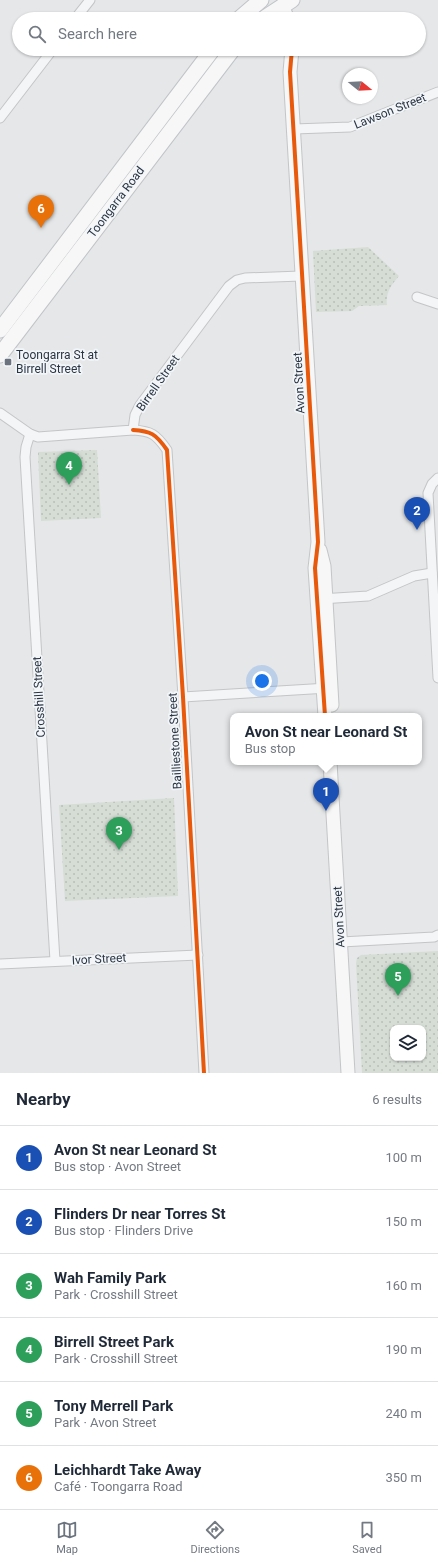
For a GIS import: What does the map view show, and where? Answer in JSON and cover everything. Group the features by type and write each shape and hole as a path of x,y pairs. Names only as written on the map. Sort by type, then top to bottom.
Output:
{"main road":[{"path":"247,12 261,0"},
{"path":"266,0 267,12"},
{"path":"276,12 284,6"},
{"name":"Toongarra Road","path":"0,330 208,56"},
{"name":"Toongarra Road","path":"0,355 228,56"}],"street":[{"path":"81,12 90,0"},
{"path":"0,118 47,56"},
{"name":"Avon Street","path":"286,56 290,72"},
{"name":"Avon Street","path":"291,56 290,72 301,276 318,542 324,566 322,599 327,688 325,713"},
{"name":"Lawson Street","path":"294,129 350,127 438,92"},
{"name":"Birrell Street","path":"133,430 135,415 140,405 229,286 237,280 245,278 301,276"},
{"path":"417,297 438,304"},
{"path":"0,413 30,434 38,437 133,430"},
{"name":"Bailliestone Street","path":"133,430 148,431 159,438 167,450 183,697 204,1073"},
{"name":"Crosshill Street","path":"30,434 25,457 55,961"},
{"path":"438,478 432,484 428,493 438,678"},
{"path":"322,599 368,596 414,576 432,573"},
{"path":"183,697 327,688"},
{"name":"Avon Street","path":"327,688 332,713"},
{"name":"Avon Street","path":"330,765 348,1073"},
{"path":"341,942 434,937 438,935"},
{"name":"Ivor Street","path":"0,964 198,955"}],"shaded area":[{"path":"368,247 399,276 388,293 387,305 359,306 352,311 316,312 313,251"},
{"path":"97,450 101,518 41,521 38,452"},
{"path":"174,798 178,896 65,901 59,805"},
{"path":"438,951 438,1073 362,1073 356,963 357,958 361,955"}],"cycle path":[{"path":"291,56 290,72 318,542 315,568 325,713"},
{"path":"133,430 153,434 160,440 167,450 183,697 204,1073"}],"place":[{"name":"Leichhardt Take Away","path":"41,228"},
{"name":"Toongarra St at Birrell Street","path":"8,362"},
{"name":"Birrell Street Park","path":"69,485"},
{"name":"Flinders Dr near Torres St","path":"417,530"},
{"name":"Avon St near Leonard St","path":"326,811"},
{"name":"Wah Family Park","path":"119,850"},
{"name":"Tony Merrell Park","path":"398,996"}]}
